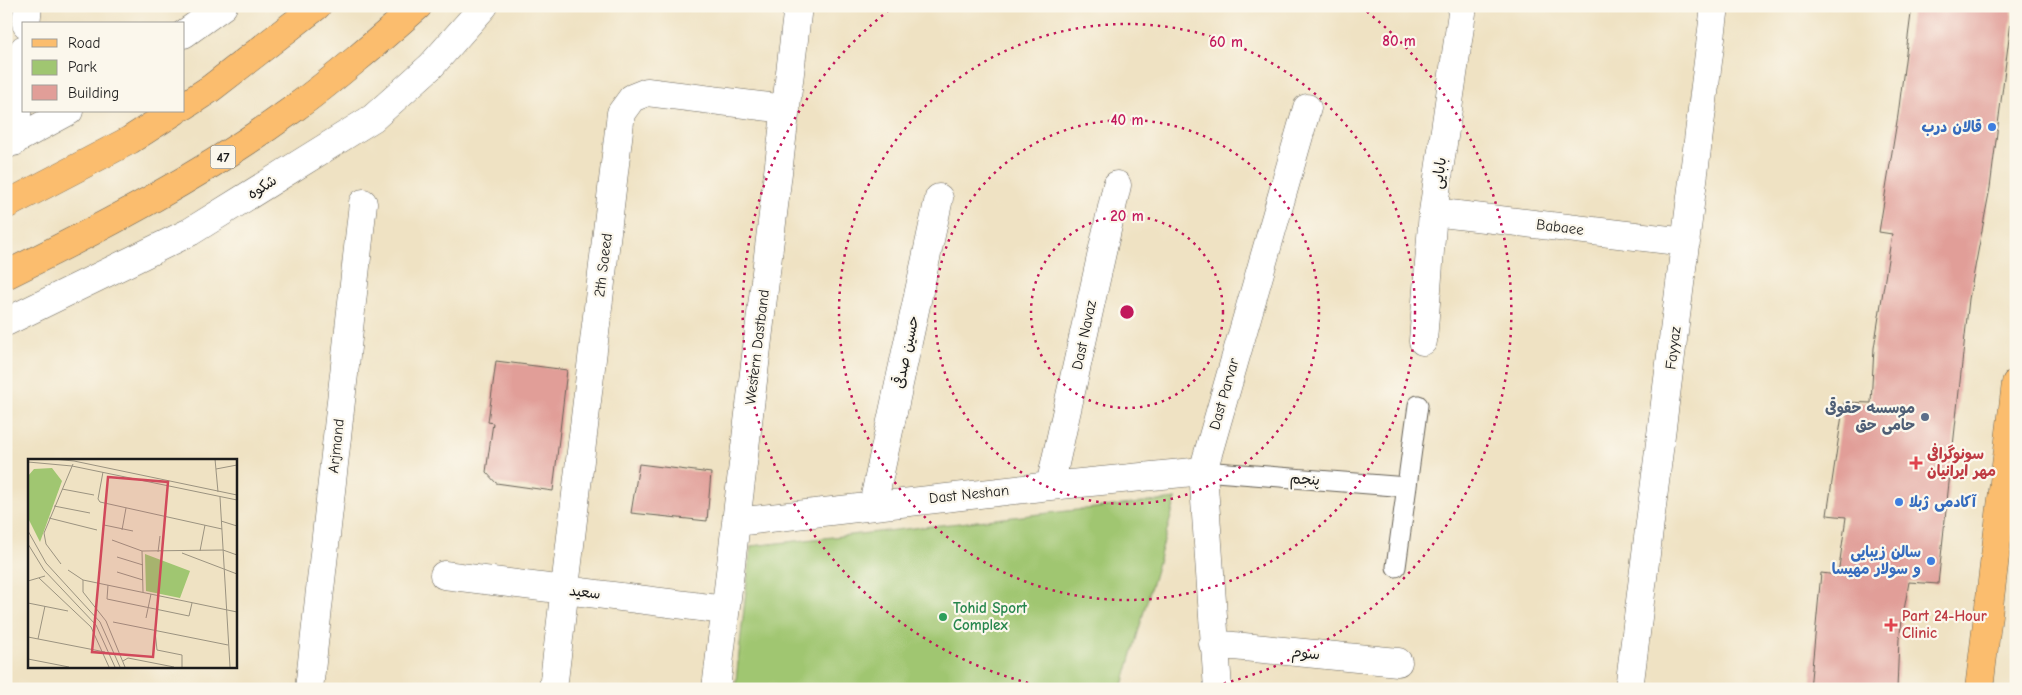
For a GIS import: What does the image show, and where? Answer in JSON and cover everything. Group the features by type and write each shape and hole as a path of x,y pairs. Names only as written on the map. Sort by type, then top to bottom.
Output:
{"main road":[{"path":"185,105 318,6"},
{"name":"47","path":"6,275 109,224 207,168 292,110 358,58 418,6"},
{"path":"6,205 130,140 173,112"},
{"path":"1979,689 2016,383"}],"street":[{"path":"26,22 28,6"},
{"path":"185,33 223,6"},
{"name":"شکوه","path":"6,322 190,232 372,118 431,66 484,6"},
{"name":"Western Dastband","path":"716,689 798,6"},
{"name":"بابایی","path":"1423,341 1433,212 1462,6"},
{"name":"Fayyaz","path":"1629,689 1715,6"},
{"path":"10,143 22,62"},
{"name":"2th Saeed","path":"554,689 621,113 632,98 647,92 786,109"},
{"name":"Dast Parvar","path":"1218,689 1213,644 1203,471 1307,108"},
{"path":"10,143 67,112"},
{"name":"Dast Navaz","path":"1050,486 1117,185"},
{"name":"حسین صدقی","path":"872,505 939,198"},
{"name":"Arjmand","path":"309,689 363,203"},
{"name":"Babaee","path":"1433,212 1686,242"},
{"name":"Dast Neshan","path":"736,522 872,505 1203,471"},
{"name":"سعید","path":"444,575 725,610"},
{"name":"سوم","path":"1213,644 1398,662"}],"lane":[{"path":"1396,567 1418,406"},
{"name":"پنجم","path":"1203,471 1406,487"}],"green space":[{"name":"Tohid Sport Complex","path":"1176,499 1122,689 735,689 751,546"}],"building":[{"path":"1912,6 2013,6 1990,188 1969,299 1938,584 1909,582 1899,638 1897,689 1810,689 1821,573 1838,575 1846,517 1827,515 1844,402 1871,403 1874,348 1892,234 1879,232 1898,115"},
{"path":"496,361 567,370 553,491 496,483 486,472 493,423 488,422"},
{"path":"639,464 711,473 707,521 631,513"}],"place":[{"name":"قالان درب","path":"1992,127"},
{"name":"موسسه حقوقی حامی حق","path":"1925,417"},
{"name":"سونوگرافی مهر ایرانیان","path":"1916,463"},
{"name":"آکادمی ژبلا","path":"1899,502"},
{"name":"سالن زیبایی و سولار مهیسا","path":"1931,561"},
{"name":"Tohid Sport Complex","path":"943,617"},
{"name":"Part 24-Hour Clinic","path":"1891,625"}]}
